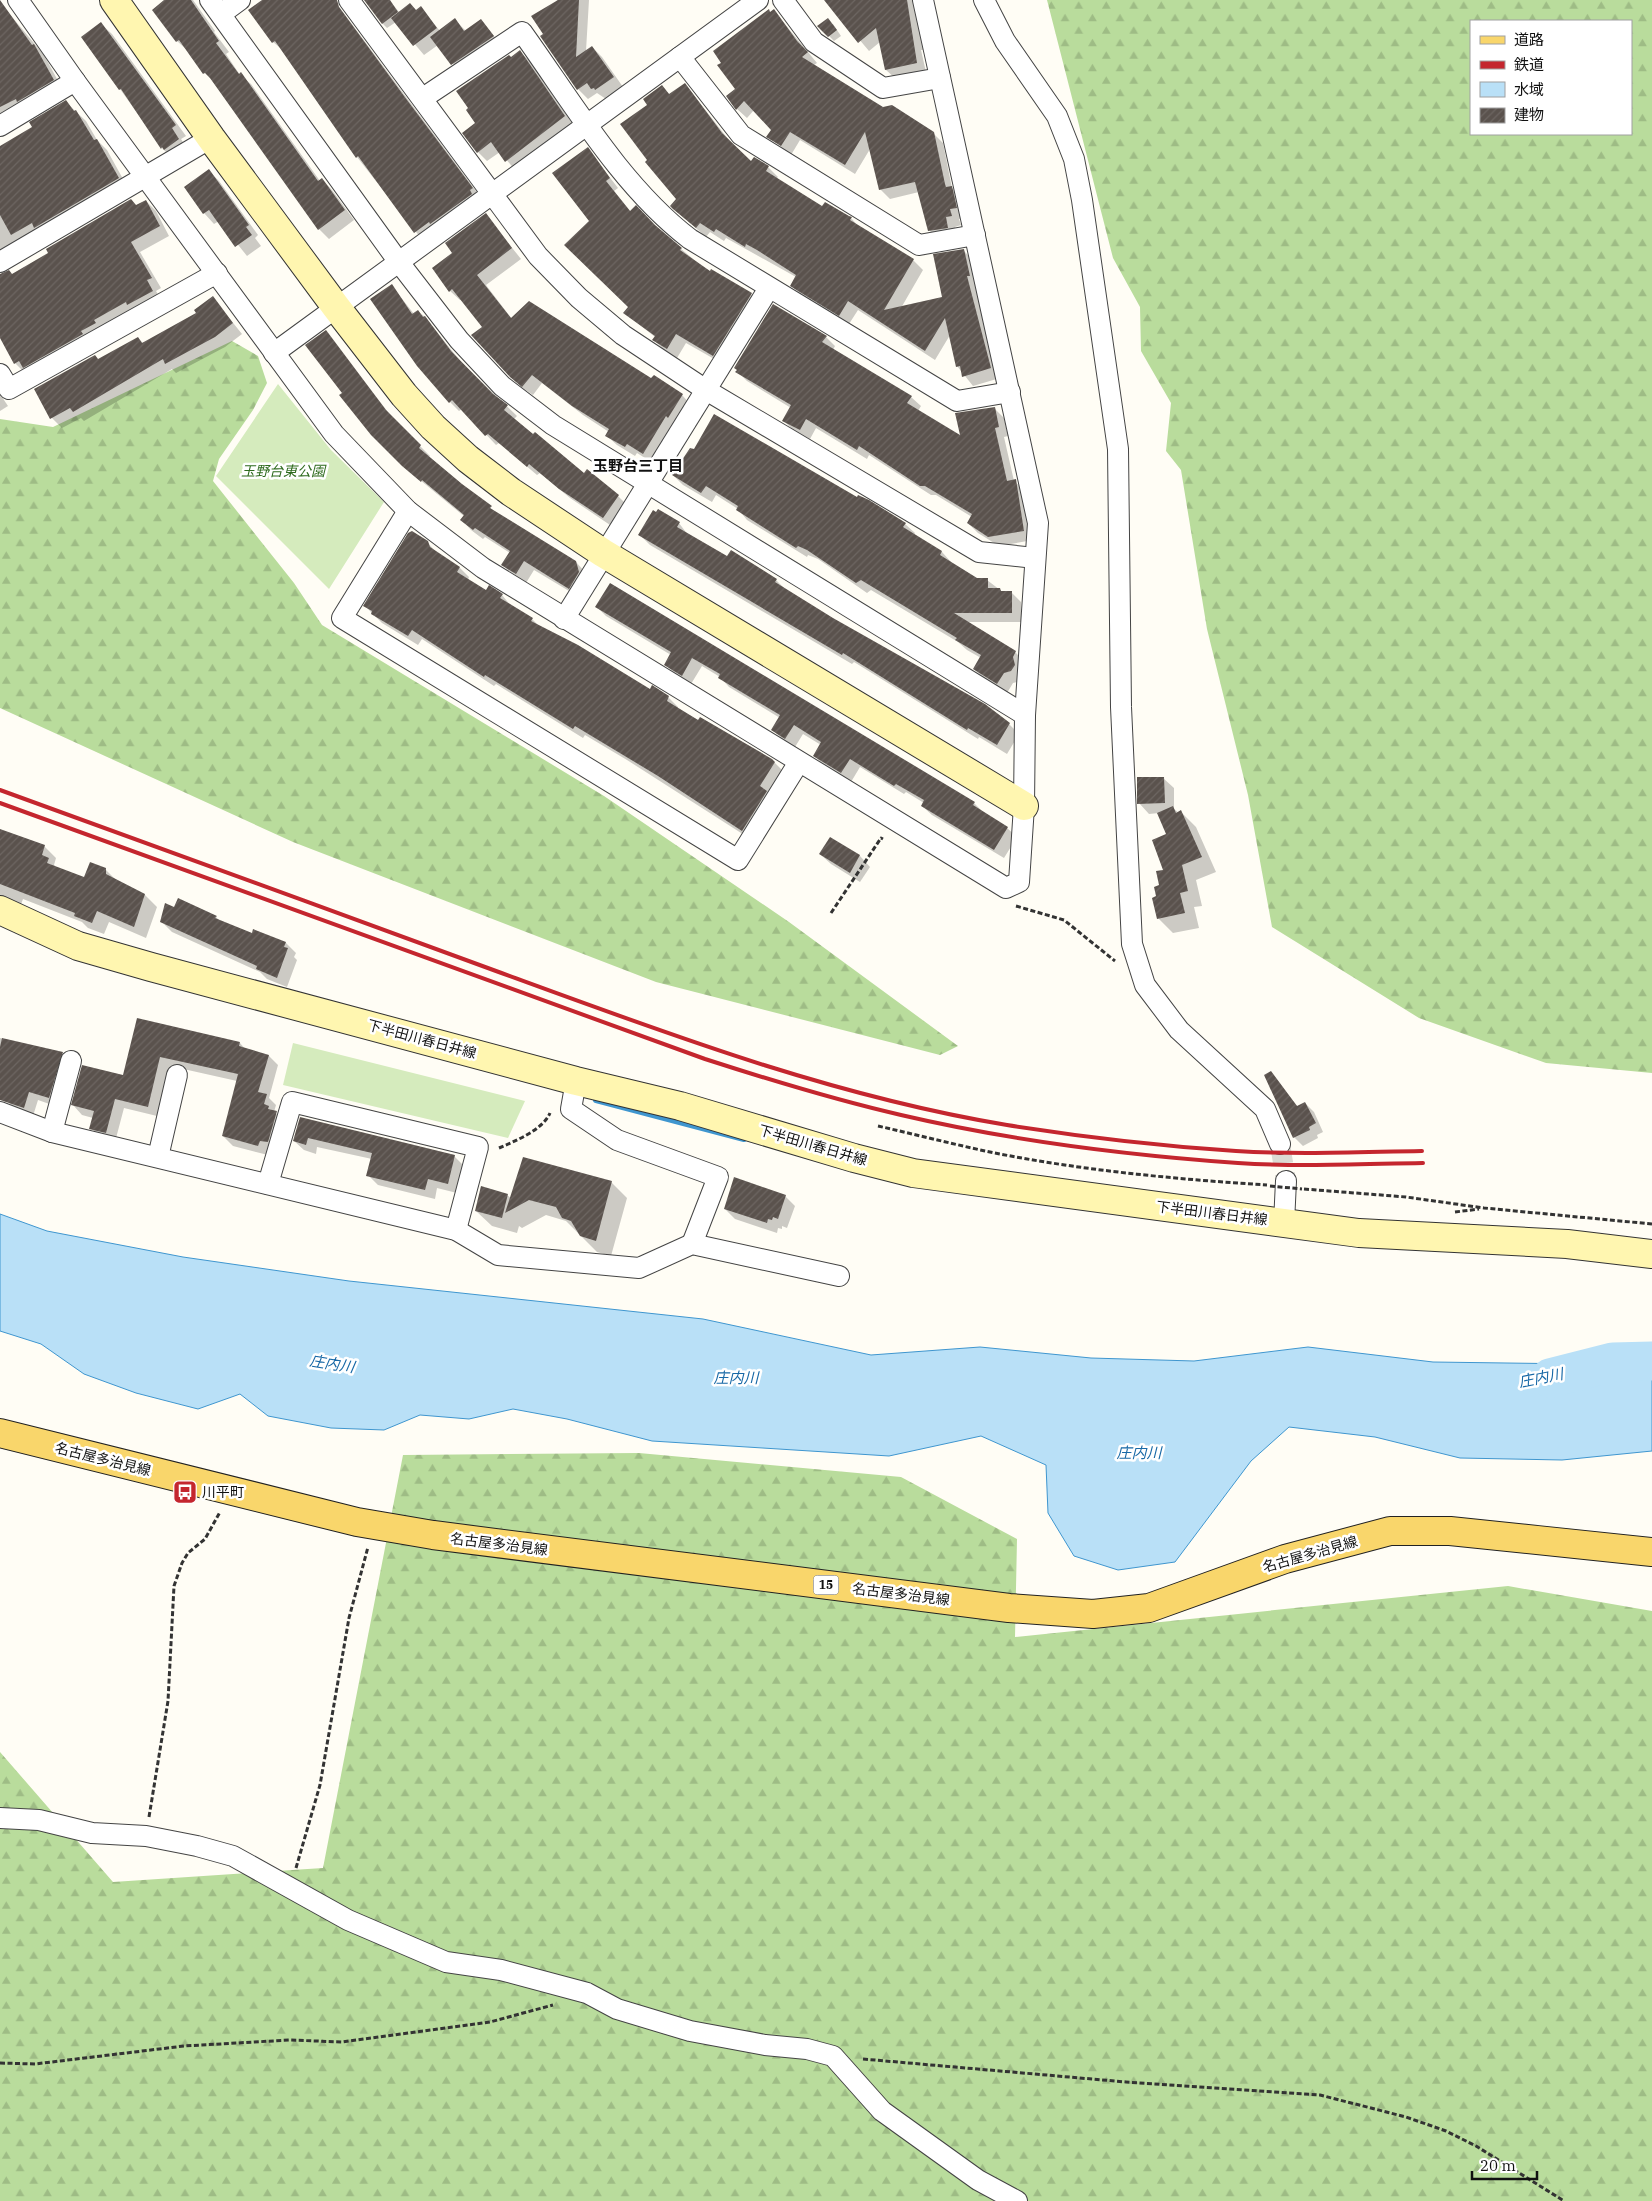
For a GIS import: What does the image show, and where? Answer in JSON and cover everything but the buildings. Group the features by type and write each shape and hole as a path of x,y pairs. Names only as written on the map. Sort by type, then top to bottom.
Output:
{"main road":[{"path":"114,0 211,138 336,307 404,395 433,427 468,459 511,492 603,553 1024,806"},
{"name":"下半田川春日井線","path":"0,910 78,946 576,1081 680,1106 854,1158 913,1172 1358,1232 1567,1244 1652,1254"},
{"name":"名古屋多治見線","path":"0,1433 371,1525 433,1535 1009,1608 1093,1614 1149,1608 1285,1559 1390,1531 1450,1531 1652,1552"}],"street":[{"path":"18,0 75,81 217,272 334,434 408,511 483,568 1006,888 1019,882 1024,806 1025,716 1038,523 923,0"},
{"path":"240,0 216,7 398,261 459,340 502,386 553,425 646,484 1025,716"},
{"path":"349,0 538,256 579,298 623,335 706,390 979,552 1035,558"},
{"path":"274,353 758,0"},
{"path":"783,0 814,42 883,88 940,78"},
{"path":"984,0 1005,41 1057,116 1074,159 1082,200 1118,449 1121,707 1132,944 1145,985 1179,1030 1265,1108 1280,1144"},
{"path":"423,98 522,32 587,124 640,194 664,218 690,239 956,402 1010,392"},
{"path":"680,56 741,135 918,244 975,235"},
{"path":"0,126 75,81"},
{"path":"0,262 146,178 211,138"},
{"path":"0,374 9,389 217,272"},
{"path":"564,619 603,553 769,288"},
{"path":"408,511 342,618 738,860 799,762"},
{"path":"52,1132 71,1061"},
{"path":"158,1157 177,1075"},
{"path":"576,1081 571,1109 617,1140 718,1178 692,1244"},
{"path":"268,1184 292,1102 478,1146 456,1230"},
{"path":"0,1112 52,1132 456,1230 498,1255 639,1268 692,1244 839,1276"},
{"path":"1284,1223 1286,1185"},
{"path":"0,1818 39,1820 92,1834 146,1836 197,1846 232,1856 348,1920 446,1962 502,1970 587,1993 617,2009 690,2031 766,2045 807,2049 833,2056 882,2111 978,2180 1017,2201"}],"path":[{"path":"831,913 881,838 890,842"},
{"path":"1008,903 1064,920 1145,985"},
{"path":"478,1146 489,1151 514,1142 547,1120 552,1109 571,1109"},
{"path":"878,1126 986,1151 1107,1170 1189,1180 1286,1185 1652,1224"},
{"path":"146,1836 168,1701 174,1586 188,1553 206,1539 225,1503 228,1490"},
{"path":"290,1888 320,1785 348,1618 369,1541 371,1525"},
{"path":"0,2063 35,2064 194,2046 290,2040 342,2042 490,2022 548,2007 587,1993"},
{"path":"833,2056 1117,2082 1320,2095 1406,2118 1446,2131 1476,2146 1564,2201"}],"green space":[{"path":"1047,0 1652,0 1652,1073 1546,1063 1419,1018 1272,927 1248,795 1207,629 1181,470 1166,451 1171,403 1141,351 1140,307 1113,258"},
{"path":"232,341 258,356 267,383 253,410 219,459 213,481 294,583 322,625 604,796 789,922 958,1046 940,1055 656,982 293,842 0,708 0,419 53,427"},
{"name":"玉野台東公園","path":"278,384 331,450 384,502 329,589 216,476"},
{"path":"293,1043 525,1101 508,1138 283,1085"},
{"path":"639,1453 901,1477 1017,1539 1015,1637 1508,1586 1652,1611 1652,2201 0,2201 0,1752 113,1882 323,1868 403,1455"}],"water":[{"name":"庄内川","path":"0,1214 47,1231 183,1257 349,1281 703,1319 871,1355 980,1347 1091,1358 1194,1361 1308,1347 1433,1362 1652,1365 1652,1451 1562,1460 1460,1458 1375,1437 1289,1427 1251,1461 1175,1562 1118,1570 1074,1556 1048,1513 1046,1465 981,1436 889,1456 652,1441 567,1419 513,1409 469,1419 420,1415 384,1430 331,1428 268,1416 240,1394 198,1409 136,1393 84,1374 41,1344 0,1331"}],"waterway":[{"path":"596,1100 744,1139"},
{"name":"庄内川","path":"1550,1378 1613,1362 1652,1361"}],"tunnel":[{"path":"1280,1144 1286,1181"}],"railway":[{"path":"0,790 685,1039 812,1080 876,1097 941,1113 1007,1125 1150,1144 1282,1153 1422,1151"},
{"path":"0,803 705,1059 876,1109 1027,1140 1153,1156 1284,1165 1423,1163"}],"place":[{"name":"川平町","path":"185,1492"}],"district":[{"name":"玉野台三丁目","path":"638,466"}]}
